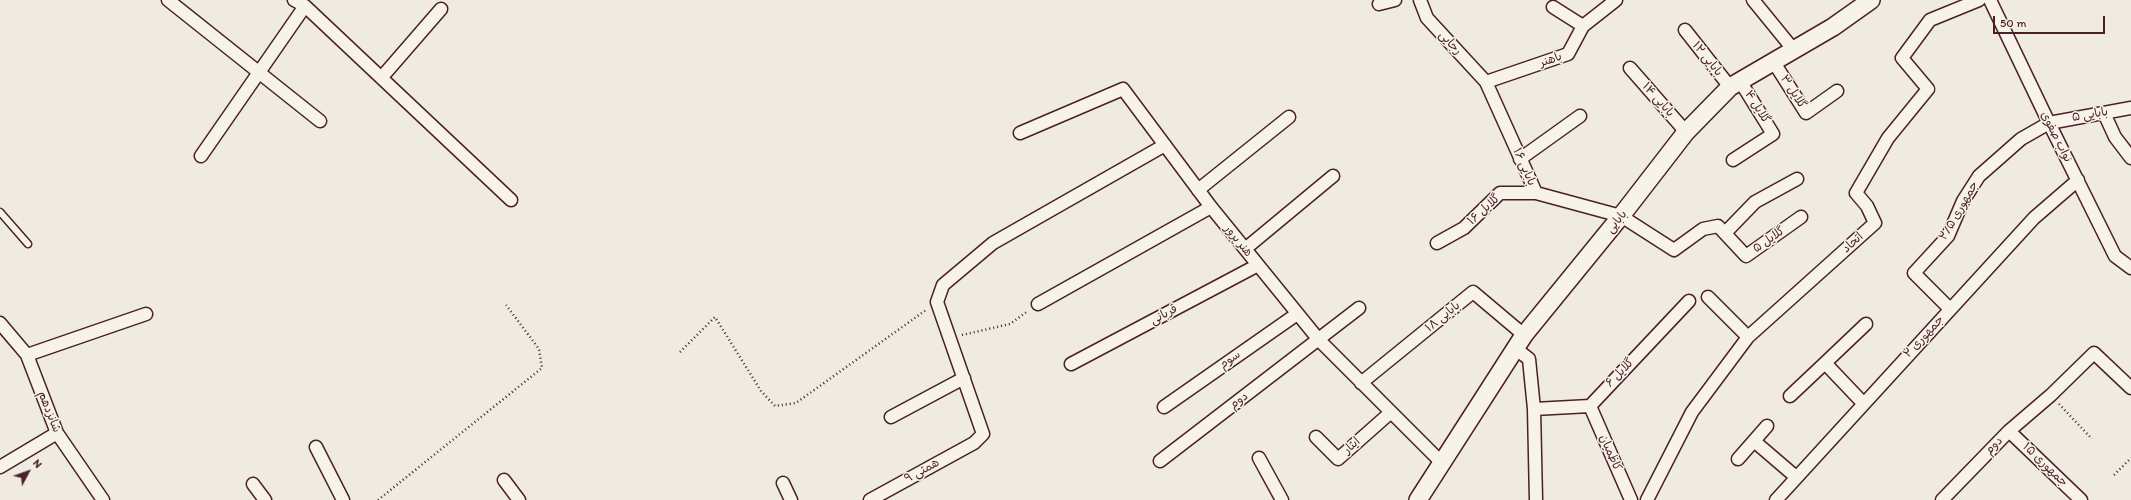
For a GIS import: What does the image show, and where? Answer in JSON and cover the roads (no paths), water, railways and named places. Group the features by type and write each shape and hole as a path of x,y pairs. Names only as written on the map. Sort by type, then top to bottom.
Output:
{"main road":[{"name":"بابایی","path":"1418,500 1443,464 1520,341 1621,216 1686,132 1735,84 1833,27 1871,0"}],"street":[{"path":"168,0 320,121"},
{"path":"1379,4 1395,0"},
{"name":"رجایی","path":"1420,0 1427,18 1486,82"},
{"name":"باهنر","path":"1486,82 1568,54 1583,26 1602,4 1616,0"},
{"path":"1753,0 1793,50"},
{"name":"اتحاد","path":"1647,500 1692,412 1748,337 1875,223 1867,206 1856,192 1888,138 1928,89 1902,58 1930,20 1979,0"},
{"name":"نواب صفوی","path":"1990,0 2048,123 2115,256 2131,268"},
{"path":"201,156 260,72 300,3 382,77 511,200"},
{"path":"1553,7 1583,26"},
{"path":"382,77 441,9"},
{"name":"بابایی ۱۲","path":"1684,30 1735,84"},
{"name":"گلایل ۳","path":"1773,61 1806,113 1837,91"},
{"name":"بابایی ۱۴","path":"1630,68 1686,132"},
{"name":"بابایی ۱۶","path":"1486,82 1536,193 1621,216"},
{"name":"گلایل ۴","path":"1733,160 1773,134 1735,84"},
{"name":"هنر پرور","path":"1020,133 1123,90 1211,207 1319,340 1443,464"},
{"name":"بابایی ۵","path":"2048,123 2131,108"},
{"path":"2104,113 2115,137 2131,158"},
{"path":"1520,159 1580,116"},
{"path":"1198,190 1289,117"},
{"name":"جمهوری ۲/۵","path":"1950,309 1914,272 1948,236 1963,201 1979,176 2021,139 2048,123"},
{"path":"891,417 964,378 937,302 944,285 993,243 1165,145"},
{"path":"1245,249 1334,176"},
{"path":"1621,216 1674,250 1704,229 1718,226 1725,233 1755,202 1797,179"},
{"name":"جمهوری ۲","path":"1776,500 1863,403 2034,218 2078,180"},
{"name":"گلایل ۱۶","path":"1436,243 1464,228 1500,194 1536,193"},
{"path":"1038,304 1211,207"},
{"name":"گلایل ۵","path":"1725,233 1746,256 1801,217"},
{"name":"قربانی","path":"1071,364 1258,265"},
{"name":"بابایی ۱۸","path":"1361,383 1473,292 1520,341"},
{"path":"1708,296 1748,337"},
{"name":"گلایل ۶","path":"1590,406 1689,301"},
{"name":"دوم","path":"1160,461 1359,308"},
{"path":"27,355 146,314"},
{"name":"سوم","path":"1164,406 1297,314"},
{"name":"شانزدهم","path":"0,323 27,355 57,433 103,500"},
{"path":"1790,396 1866,324"},
{"path":"1520,341 1529,359 1534,409 1536,500"},
{"name":"دوم","path":"1944,500 2009,431 2051,395 2094,353 2131,388"},
{"path":"1825,363 1863,403"},
{"name":"همتی ۹","path":"870,500 974,443 983,434 964,378"},
{"path":"1534,409 1590,406"},
{"name":"کاظمیان","path":"1590,406 1631,500"},
{"name":"ایثار","path":"1316,437 1338,459 1390,412"},
{"path":"1738,458 1767,426"},
{"name":"جمهوری ۱۵","path":"2009,431 2081,500"},
{"path":"0,467 57,433"},
{"path":"1754,441 1796,477"},
{"path":"316,447 344,500"},
{"path":"1259,458 1282,500"},
{"path":"504,480 519,500"},
{"path":"783,483 791,500"},
{"path":"253,484 265,500"}],"lane":[{"path":"0,212 28,244"}]}
